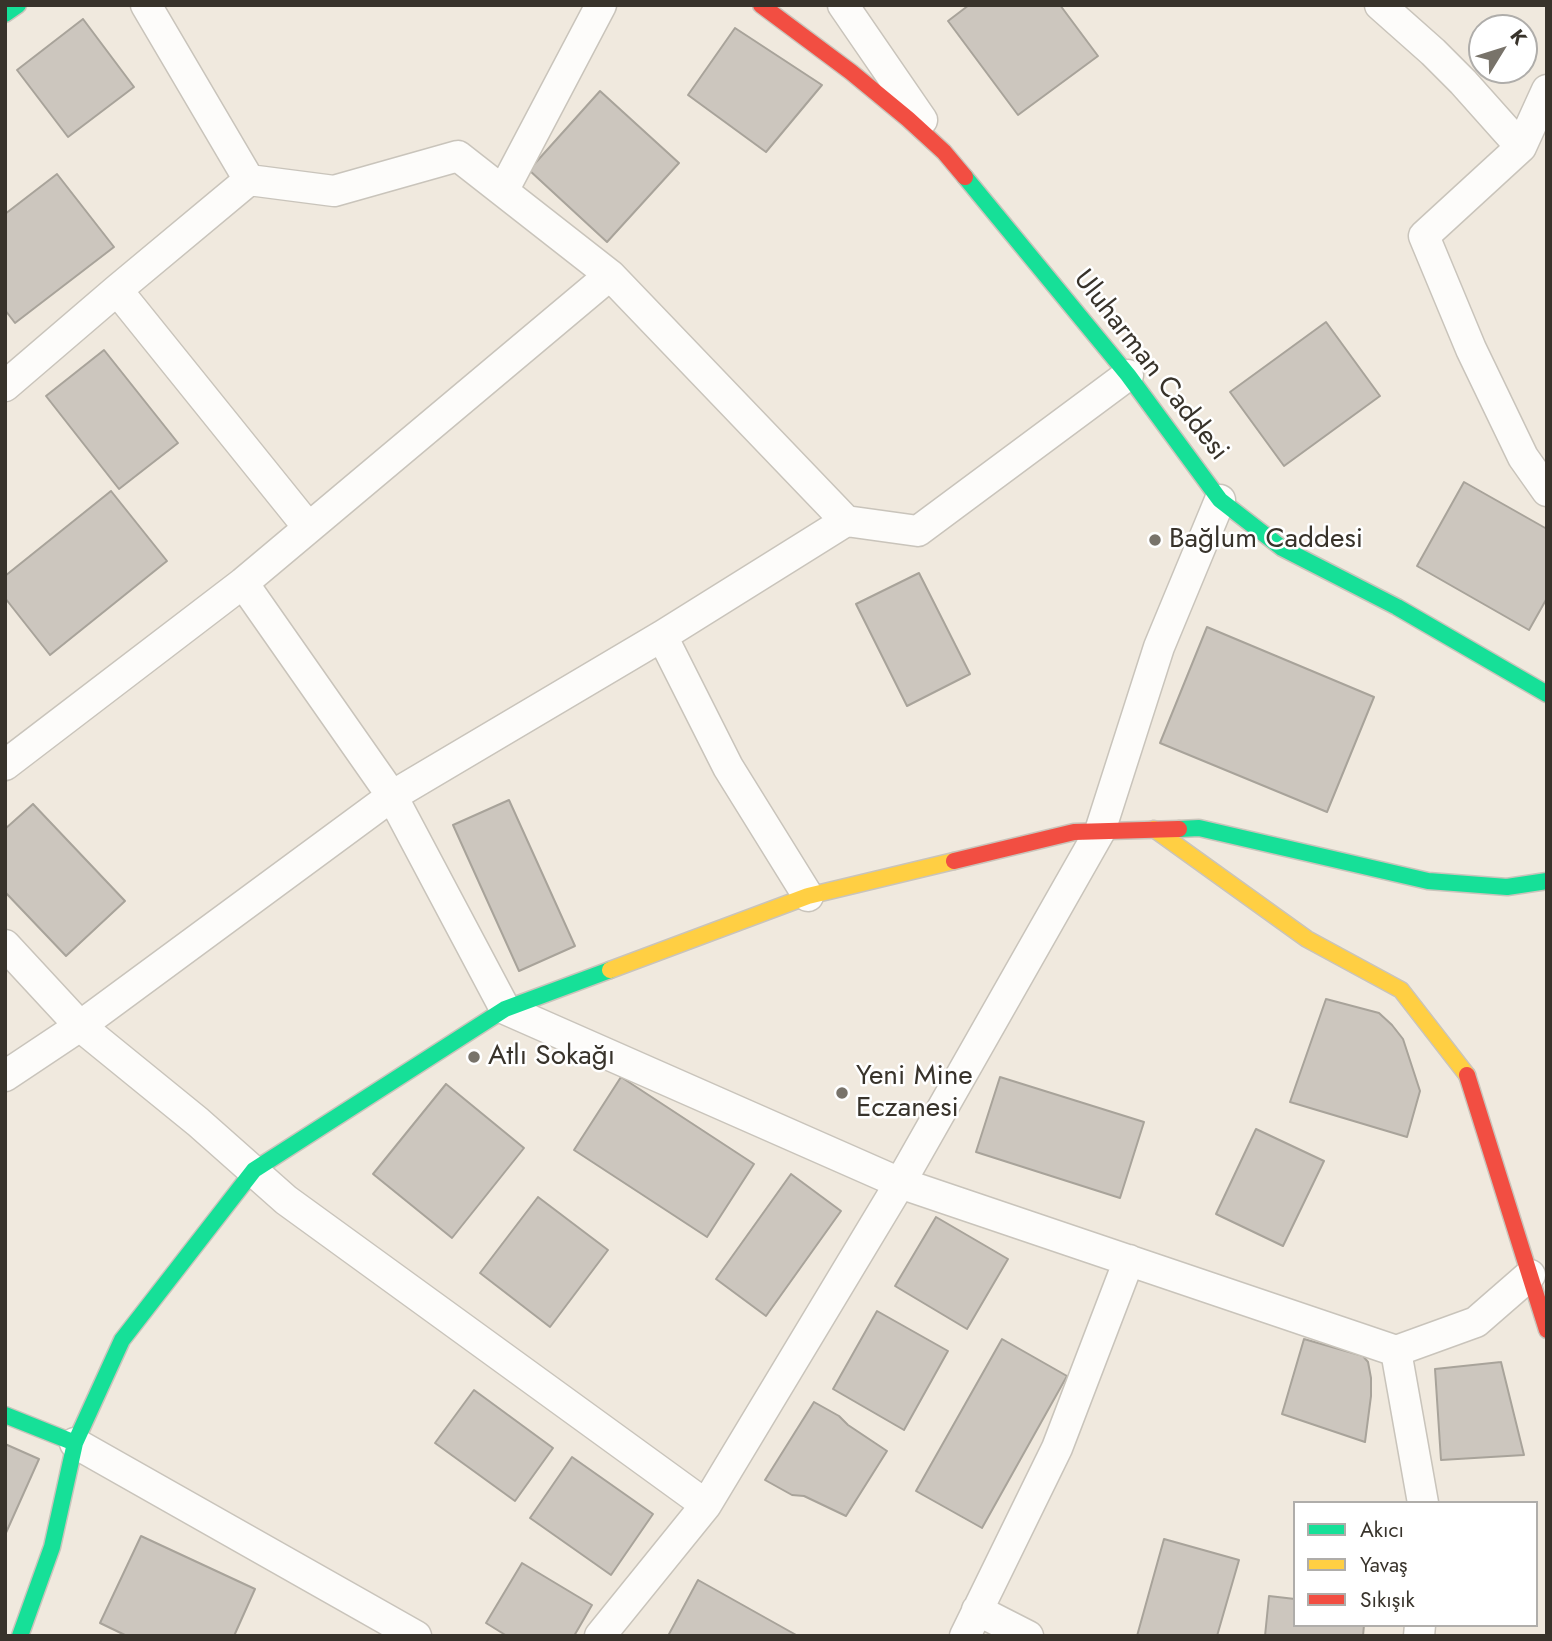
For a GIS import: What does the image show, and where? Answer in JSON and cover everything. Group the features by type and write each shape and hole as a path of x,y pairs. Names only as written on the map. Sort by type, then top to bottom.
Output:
{"street":[{"path":"5,14 18,5"},
{"path":"146,5 249,180"},
{"path":"503,191 601,5"},
{"name":"Uluharman Caddesi","path":"761,5 851,72 944,152 1128,375 1220,500 1282,548 1397,607 1547,694"},
{"path":"843,5 944,152"},
{"path":"1381,5 1463,82 1521,147"},
{"path":"1547,90 1521,147 1424,236 1471,349 1523,457 1547,491"},
{"path":"5,386 249,180 334,191 458,156 610,275 846,521 918,531 1128,375"},
{"path":"5,765 243,583 610,275"},
{"path":"117,290 309,527"},
{"path":"600,1636 706,1505 900,1184 1100,831 1159,647 1220,500"},
{"path":"5,1076 80,1026 392,796 663,636 846,521"},
{"path":"243,583 392,796 505,1009 900,1184 1396,1351 1476,1322 1530,1275"},
{"path":"663,636 728,767 808,896"},
{"path":"20,1636 52,1547 75,1443 122,1340 254,1170 505,1009 808,896 1074,832 1199,828 1429,881 1507,887 1547,881"},
{"path":"1154,829 1307,939 1401,989 1467,1074 1547,1330"},
{"path":"5,945 80,1026 198,1122 286,1200 706,1505"},
{"path":"1028,1636 971,1623 1057,1448 1129,1260"},
{"path":"1396,1351 1423,1501"},
{"path":"5,1415 75,1443 416,1636"}],"building":[{"path":"969,5 1060,5 1098,56 1018,115 948,21"},
{"path":"83,19 134,87 68,137 17,70"},
{"path":"735,28 822,85 766,152 688,95"},
{"path":"600,91 679,163 607,242 529,170"},
{"path":"57,174 114,247 15,323 5,310 5,214"},
{"path":"1326,322 1380,396 1284,466 1230,392"},
{"path":"104,350 178,443 119,489 46,396"},
{"path":"1464,482 1547,529 1547,598 1529,630 1417,566"},
{"path":"111,491 167,561 50,655 5,598 5,576"},
{"path":"919,573 970,674 907,706 856,604"},
{"path":"1207,627 1374,697 1327,812 1160,743"},
{"path":"509,800 575,946 519,971 453,825"},
{"path":"33,804 125,901 66,956 5,892 5,829"},
{"path":"1326,999 1379,1013 1403,1039 1420,1091 1407,1137 1290,1102"},
{"path":"621,1077 754,1164 707,1237 574,1150"},
{"path":"1000,1077 1144,1122 1120,1198 976,1152"},
{"path":"446,1084 524,1148 452,1238 373,1174"},
{"path":"1256,1129 1324,1161 1283,1246 1216,1214"},
{"path":"791,1174 841,1211 766,1316 716,1279"},
{"path":"538,1197 608,1250 550,1327 480,1273"},
{"path":"936,1217 1008,1259 967,1329 895,1286"},
{"path":"877,1311 948,1351 904,1430 833,1389"},
{"path":"1002,1339 1067,1376 982,1528 916,1491"},
{"path":"1304,1339 1363,1356 1368,1362 1371,1396 1365,1442 1282,1414"},
{"path":"1501,1362 1524,1455 1441,1460 1435,1369"},
{"path":"474,1390 553,1448 515,1501 435,1443"},
{"path":"814,1402 839,1416 887,1451 846,1516 804,1496 792,1495 765,1480"},
{"path":"5,1444 39,1459 5,1535"},
{"path":"572,1457 653,1514 611,1575 530,1518"},
{"path":"141,1536 255,1589 234,1636 127,1636 100,1623"},
{"path":"1164,1539 1239,1560 1217,1636 1137,1636"},
{"path":"522,1563 592,1605 574,1636 507,1636 486,1623"},
{"path":"698,1580 798,1636 668,1636"},
{"path":"1269,1596 1293,1599 1293,1627 1364,1627 1363,1636 1265,1636"}],"traffic: fast":[{"path":"5,14 18,5"},
{"path":"965,177 1128,375 1220,500 1282,548 1397,607 1547,694"},
{"path":"1179,829 1199,828 1428,881 1507,887 1547,881"},
{"path":"20,1636 52,1547 75,1443 122,1340 254,1170 505,1009 610,970"},
{"path":"5,1415 75,1443"}],"traffic: slow":[{"path":"1154,829 1307,939 1401,990 1467,1075"},
{"path":"610,970 808,896 954,861"}],"traffic: jam":[{"path":"761,5 851,72 908,119 944,152 965,177"},
{"path":"954,861 1074,832 1179,829"},
{"path":"1467,1075 1547,1330"}],"place":[{"name":"Bağlum Caddesi","path":"1155,540"},
{"name":"Atlı Sokağı","path":"474,1057"},
{"name":"Yeni Mine Eczanesi","path":"842,1093"}]}
